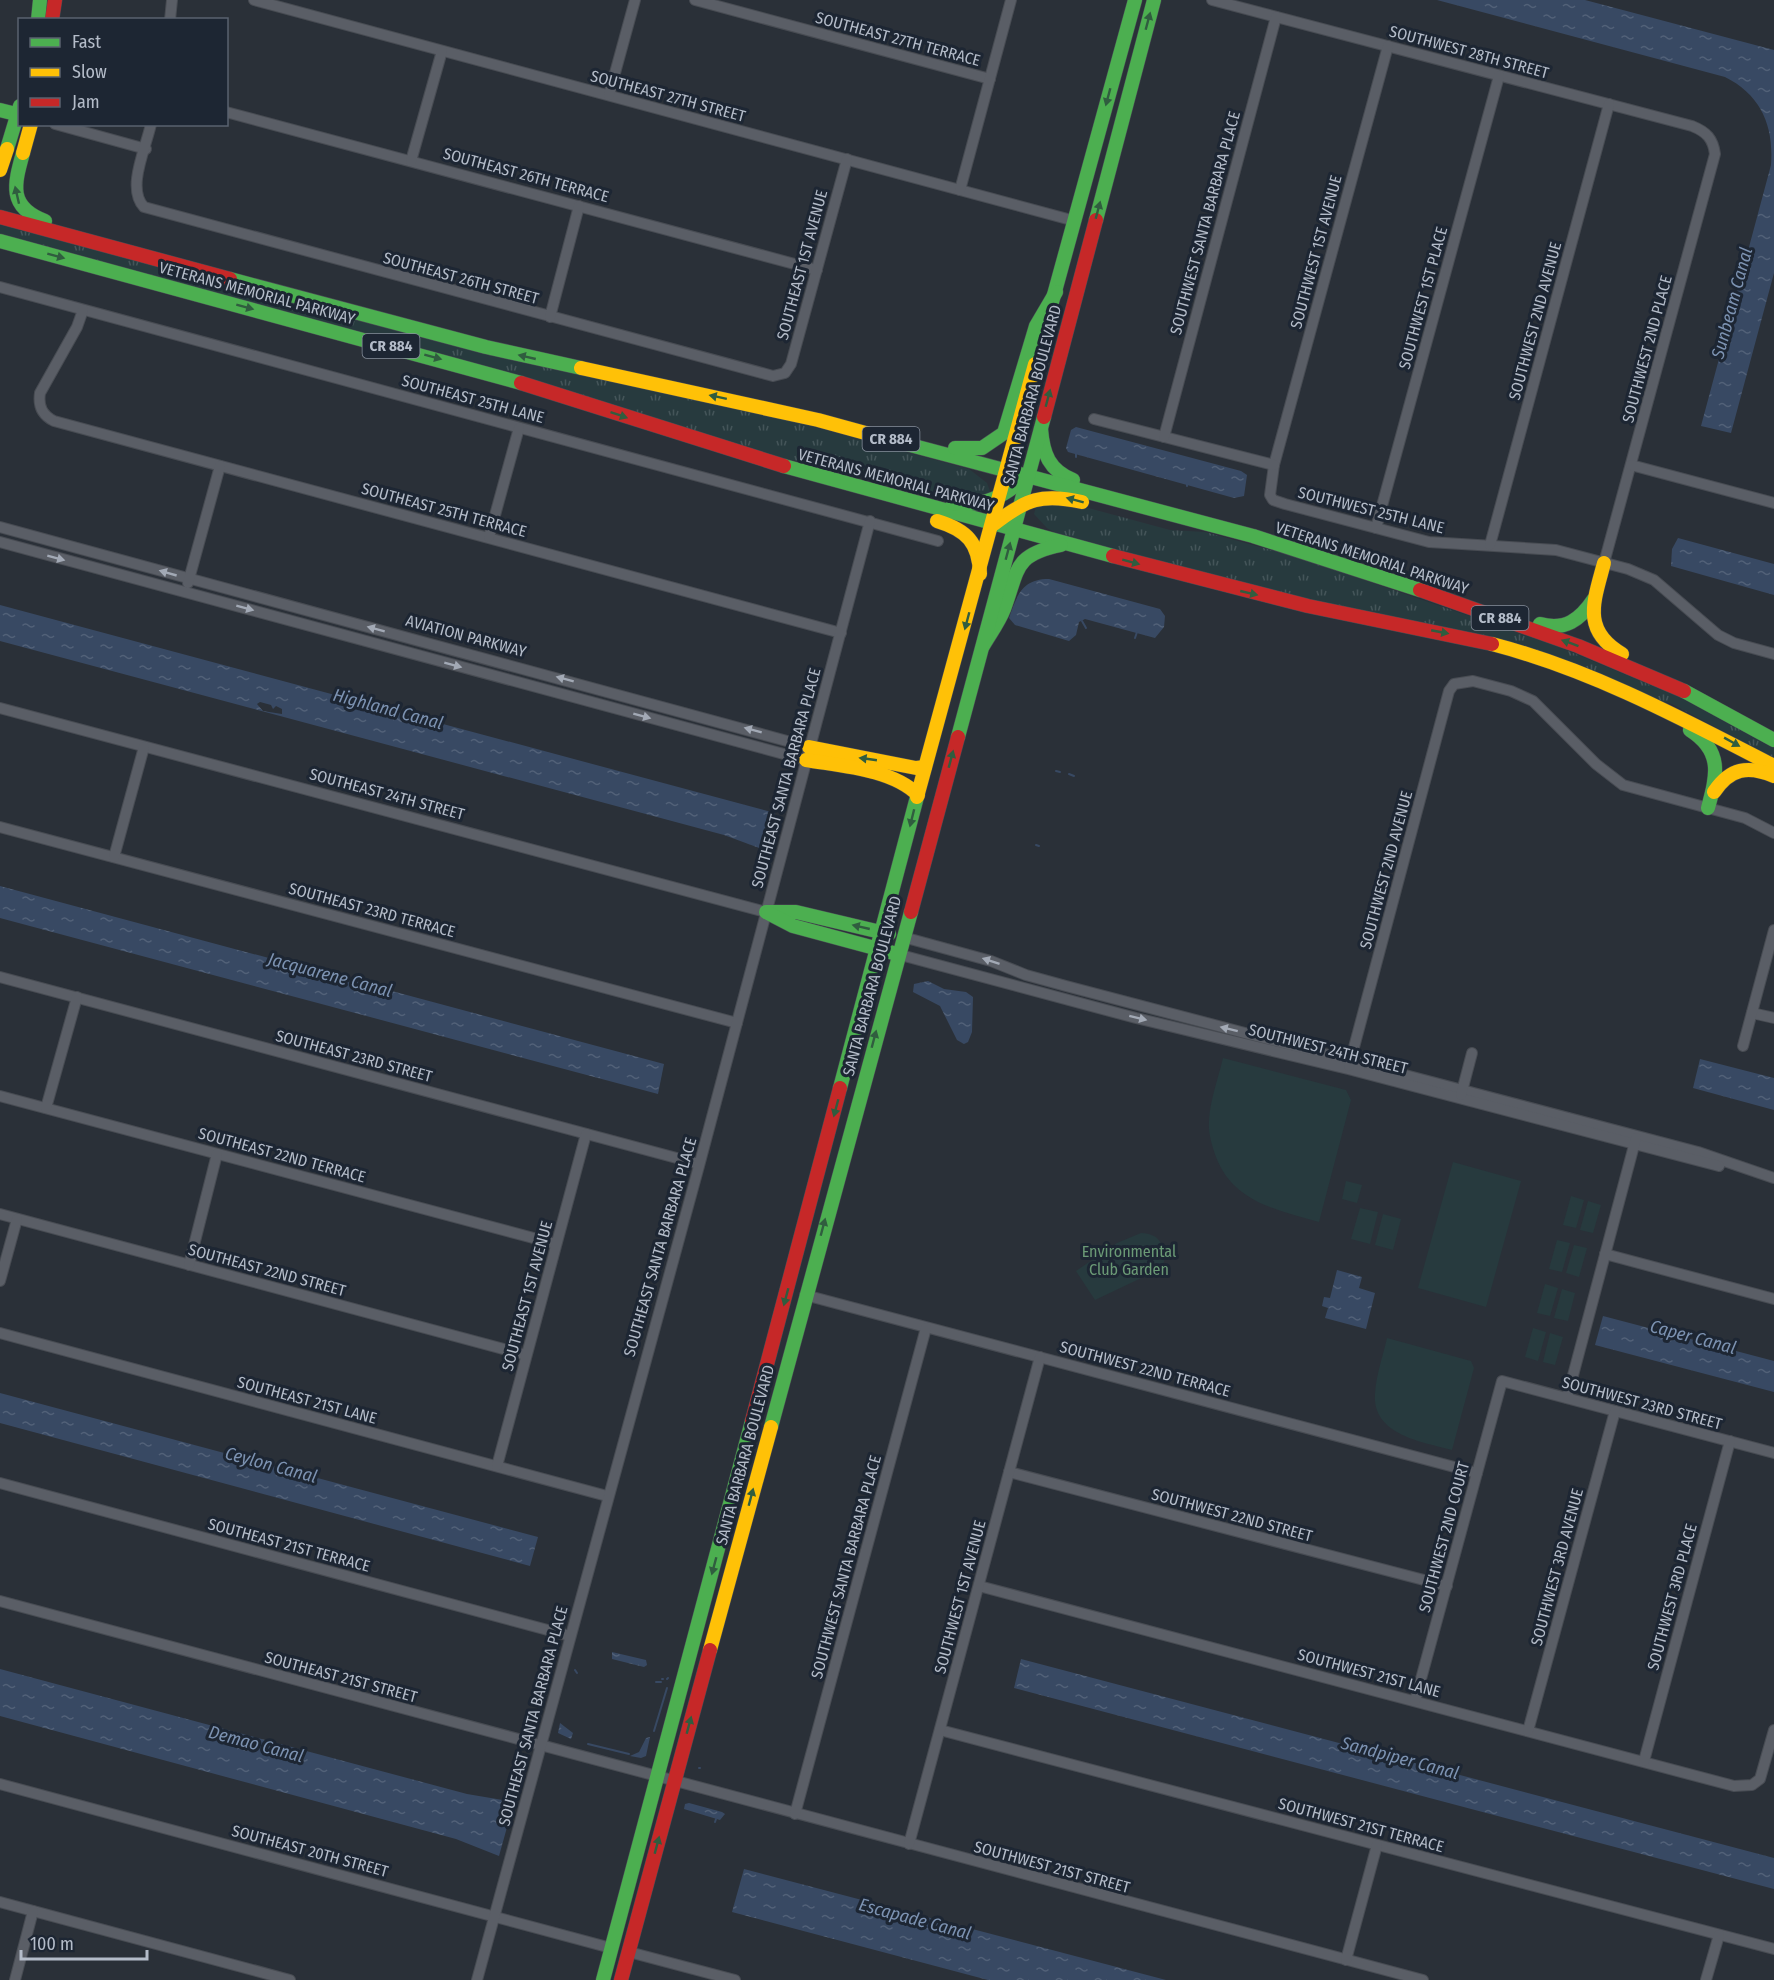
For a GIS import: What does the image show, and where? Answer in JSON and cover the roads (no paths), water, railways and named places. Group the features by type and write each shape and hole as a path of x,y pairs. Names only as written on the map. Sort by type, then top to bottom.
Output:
{"main road":[{"path":"38,18 40,0"},
{"path":"52,18 55,0"},
{"name":"SANTA BARBARA BOULEVARD","path":"621,1980 897,954 946,797 982,646 1154,0"},
{"name":"SANTA BARBARA BOULEVARD","path":"603,1980 925,767 994,524 1075,221 1130,3"},
{"path":"0,110 18,111 0,170"},
{"path":"30,126 15,181 15,192 24,212 39,219 174,256 200,271"},
{"name":"VETERANS MEMORIAL PARKWAY","path":"0,217 486,347 775,410 1237,531 1578,646 1644,672 1755,728 1774,740"},
{"name":"VETERANS MEMORIAL PARKWAY","path":"0,241 500,376 778,465 1064,544 1222,586 1494,644 1535,656 1647,700 1774,766"},
{"path":"775,410 844,418 964,449 984,448 997,441 1006,429 1036,326 1056,292"},
{"path":"1041,429 1046,459 1053,469 1064,477 1216,518 1237,531"},
{"path":"778,465 818,467 968,507 986,505 1029,475"},
{"path":"778,465 804,484 962,529 972,538 978,551 980,574"},
{"path":"994,524 1021,503 1038,496 1055,496 1171,526 1214,525"},
{"path":"982,646 1003,611 1013,574 1019,562 1035,550 1064,544"},
{"path":"1280,544 1307,544 1544,626 1565,627 1582,618 1594,599 1604,563"},
{"path":"1594,599 1596,632 1608,648 1734,707 1751,717 1755,728"},
{"path":"1494,644 1523,661 1609,694 1698,735 1711,747 1716,761 1710,802"},
{"path":"946,797 935,790 931,776 954,697 953,672"},
{"name":"AVIATION PARKWAY","path":"807,753 836,754 916,768 925,767"},
{"name":"AVIATION PARKWAY","path":"807,753 910,787 918,795"},
{"path":"1710,802 1719,783 1739,770 1757,768 1774,776"},
{"name":"SOUTHEAST 24TH STREET","path":"766,912 796,912 903,937"},
{"name":"SOUTHEAST 24TH STREET","path":"766,912 793,926 897,954"}],"street":[{"path":"170,18 172,0"},
{"name":"SOUTHEAST 27TH STREET","path":"254,0 1075,221"},
{"path":"609,96 634,0"},
{"name":"SOUTHEAST 27TH TERRACE","path":"695,0 990,79"},
{"path":"960,190 1011,0"},
{"name":"SOUTHWEST 28TH STREET","path":"1212,0 1692,126 1703,130 1713,143"},
{"name":"SOUTHWEST SANTA BARBARA PLACE","path":"1164,437 1276,17"},
{"name":"SOUTHWEST 1ST AVENUE","path":"1274,465 1388,46"},
{"path":"411,161 442,51"},
{"name":"SOUTHWEST 1ST PLACE","path":"1376,528 1499,76"},
{"name":"SOUTHWEST 2ND AVENUE","path":"1490,545 1609,105"},
{"name":"SOUTHEAST 26TH TERRACE","path":"228,113 817,270"},
{"path":"62,126 146,149 151,126"},
{"name":"SOUTHWEST 2ND PLACE","path":"1604,563 1715,154 1713,143"},
{"name":"SOUTHEAST 26TH STREET","path":"146,149 136,185 137,200 144,207 767,375 780,375"},
{"name":"SOUTHEAST 1ST AVENUE","path":"780,375 791,364 847,159"},
{"path":"550,317 579,206"},
{"name":"SOUTHEAST 25TH LANE","path":"0,287 938,541"},
{"name":"SOUTHEAST 25TH TERRACE","path":"83,310 77,327 40,393 39,402 42,411 54,421 840,633"},
{"path":"1094,419 1274,465"},
{"path":"489,537 519,428"},
{"name":"SOUTHWEST 25TH LANE","path":"1274,465 1269,490 1274,500 1429,542 1556,550 1604,563 1654,580 1725,639 1774,654"},
{"path":"1631,465 1773,499"},
{"path":"186,592 220,466"},
{"name":"SOUTHEAST SANTA BARBARA PLACE","path":"477,1980 737,1023 870,521"},
{"name":"AVIATION PARKWAY","path":"0,527 807,753"},
{"name":"AVIATION PARKWAY","path":"0,542 807,753"},
{"name":"SOUTHWEST 2ND AVENUE","path":"1349,1065 1449,691 1457,682 1473,681 1523,696 1546,712 1596,764 1623,785 1710,802"},
{"name":"SOUTHEAST 24TH STREET","path":"0,708 766,912"},
{"path":"114,857 144,747"},
{"path":"1710,802 1774,833"},
{"name":"SOUTHEAST 23RD TERRACE","path":"0,827 737,1023"},
{"path":"1743,1046 1774,930"},
{"name":"SOUTHWEST 24TH STREET","path":"903,937 1056,984 1349,1065 1635,1140 1698,1152 1774,1178"},
{"name":"SOUTHWEST 24TH STREET","path":"897,954 1136,1018 1349,1065"},
{"path":"950,969 996,978 1008,975 1013,969"},
{"name":"SOUTHEAST 23RD STREET","path":"0,977 699,1164"},
{"path":"46,1108 77,998"},
{"path":"1752,1013 1774,1018"},
{"path":"1461,1094 1472,1053"},
{"name":"SOUTHEAST 22ND TERRACE","path":"0,1096 556,1244"},
{"name":"SOUTHEAST 1ST AVENUE","path":"497,1466 586,1134"},
{"path":"1566,1398 1635,1140"},
{"path":"189,1265 218,1154"},
{"name":"SOUTHEAST 22ND STREET","path":"0,1214 526,1355"},
{"path":"0,1281 17,1219"},
{"path":"1605,1254 1774,1299"},
{"name":"SOUTHWEST 22ND TERRACE","path":"805,1295 1477,1473"},
{"name":"SOUTHWEST SANTA BARBARA PLACE","path":"795,1814 926,1328"},
{"name":"SOUTHEAST 21ST LANE","path":"0,1333 607,1496"},
{"name":"SOUTHWEST 1ST AVENUE","path":"909,1844 1040,1357"},
{"name":"SOUTHWEST 23RD STREET","path":"1502,1381 1774,1453"},
{"name":"SOUTHWEST 2ND COURT","path":"1415,1701 1502,1381"},
{"name":"SOUTHWEST 3RD AVENUE","path":"1528,1731 1616,1411"},
{"name":"SOUTHWEST 3RD PLACE","path":"1644,1761 1730,1441"},
{"name":"SOUTHWEST 22ND STREET","path":"1009,1472 1447,1586"},
{"name":"SOUTHEAST 21ST TERRACE","path":"0,1483 570,1636"},
{"name":"SOUTHWEST 21ST LANE","path":"979,1586 1734,1786 1752,1785 1760,1779 1774,1730"},
{"name":"SOUTHEAST 21ST STREET","path":"0,1601 674,1782"},
{"name":"SOUTHWEST 21ST TERRACE","path":"940,1730 1774,1949"},
{"name":"SOUTHWEST 21ST STREET","path":"674,1782 1423,1980"},
{"name":"SOUTHEAST 20TH STREET","path":"0,1784 495,1915 611,1948"},
{"path":"1346,1960 1377,1845"},
{"path":"0,1902 291,1980"},
{"path":"15,1980 33,1911"},
{"path":"1706,1980 1719,1935"},
{"path":"629,1953 735,1980"}],"water":[{"path":"1437,0 1585,0 1774,50 1774,273 1731,433 1701,426 1771,165 1770,137 1763,113 1756,102 1737,84 1725,77"},
{"path":"1076,427 1241,471 1247,475 1244,496 1234,498 1068,452 1066,448 1071,430"},
{"path":"1678,538 1774,564 1774,595 1671,566 1672,549"},
{"path":"1049,579 1160,609 1165,616 1164,627 1155,638 1085,619 1079,622 1076,635 1069,641 1015,625 1009,618 1022,590 1032,582"},
{"path":"0,605 775,813 765,850 724,835 0,641"},
{"name":"Jacquarene Canal","path":"0,886 664,1064 658,1094 0,918"},
{"path":"928,981 944,989 966,992 973,997 972,1032 968,1042 964,1044 957,1040 940,1006 913,992 914,984"},
{"path":"1700,1059 1774,1078 1774,1110 1693,1088"},
{"path":"1337,1270 1362,1277 1359,1288 1375,1293 1366,1329 1325,1318 1328,1308 1322,1306 1324,1297 1330,1298"},
{"path":"1603,1316 1774,1361 1774,1392 1595,1345"},
{"path":"0,1393 538,1537 530,1566 0,1423"},
{"path":"612,1652 646,1660 647,1665 644,1667 612,1659"},
{"path":"1021,1659 1774,1858 1774,1889 1014,1688"},
{"name":"Demao Canal","path":"0,1669 467,1794 514,1802 499,1856 456,1839 0,1716"},
{"path":"560,1723 573,1733 571,1739 558,1733"},
{"path":"650,1737 646,1756 641,1758 630,1756 639,1752 646,1738"},
{"path":"689,1803 725,1814 720,1820 684,1809 685,1804"},
{"name":"Escapade Canal","path":"744,1869 1166,1980 988,1980 732,1912"}],"waterway":[{"path":"1082,621 1086,628"},
{"path":"1135,638 1137,632"},
{"path":"1056,771 1060,772"},
{"path":"1069,774 1074,776"},
{"path":"656,1682 661,1682"},
{"path":"654,1731 667,1688"},
{"path":"588,1744 629,1754"}],"water label":[{"name":"Sunbeam Canal","path":"1732,303"},
{"name":"Highland Canal","path":"388,709"},
{"name":"Caper Canal","path":"1693,1337"},
{"name":"Ceylon Canal","path":"271,1465"},
{"name":"Sandpiper Canal","path":"1400,1758"}],"park label":[{"name":"Environmental Club Garden","path":"1129,1260"}]}
